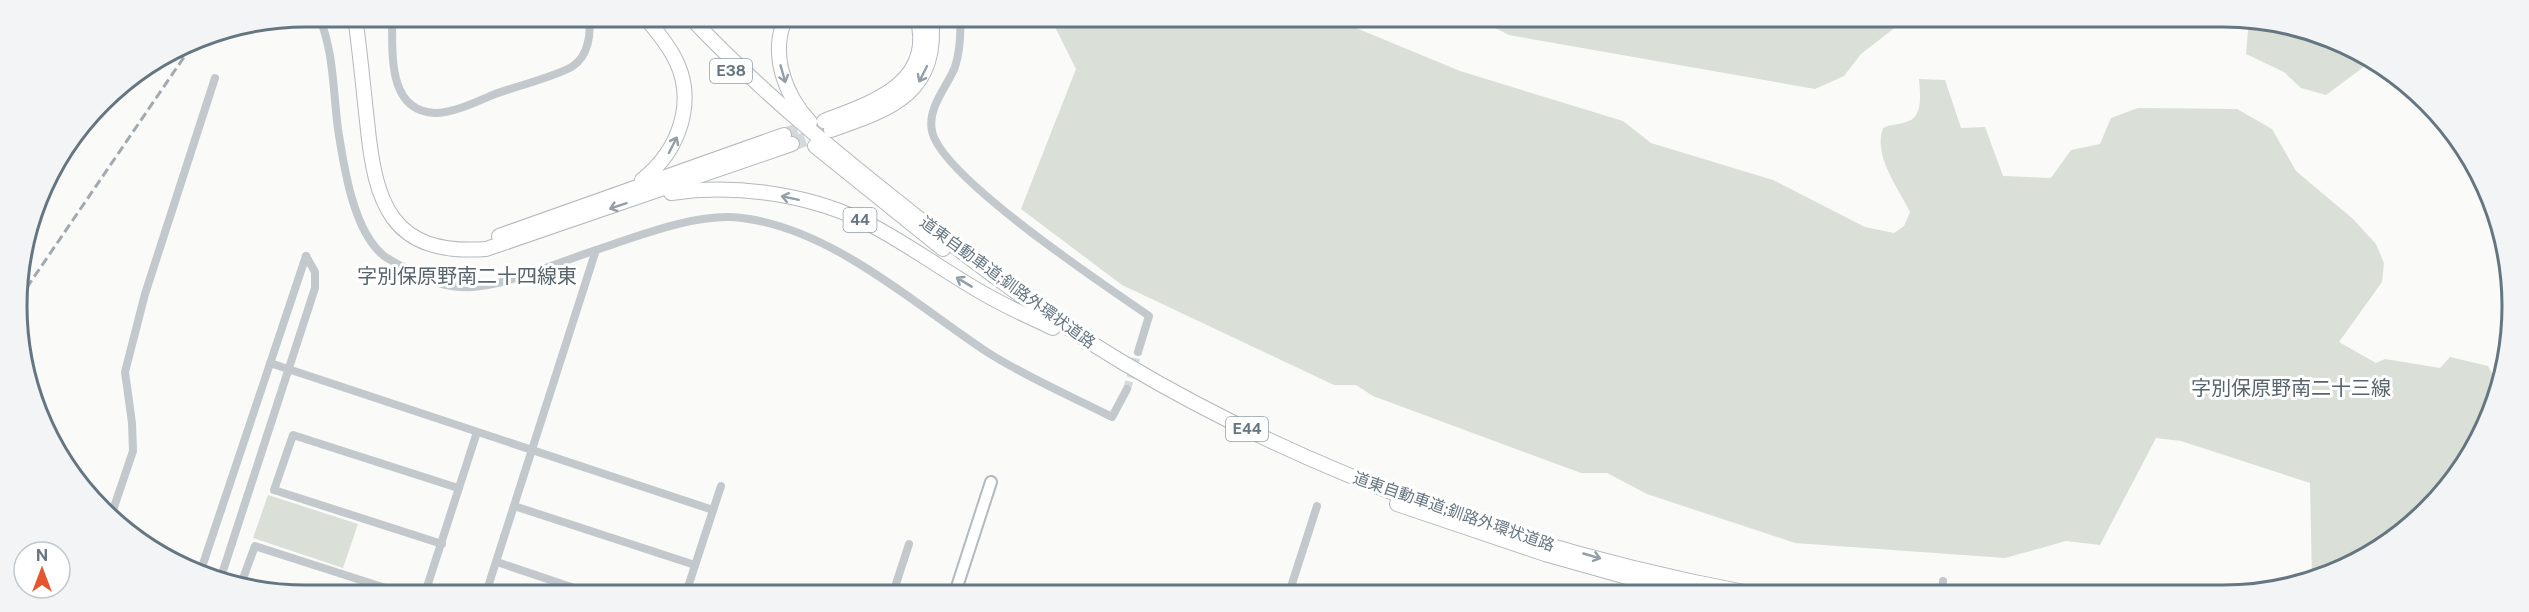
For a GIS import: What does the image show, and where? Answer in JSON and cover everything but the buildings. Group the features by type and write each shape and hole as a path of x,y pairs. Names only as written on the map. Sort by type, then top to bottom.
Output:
{"highway":[{"path":"356,27 375,180 385,206 406,232 422,242 441,249 460,251 486,249 797,136"},
{"path":"362,27 381,181 390,203 410,228 442,243 460,244 485,241 639,192 666,158 682,124 685,105 680,72 673,56 652,27"},
{"name":"道東自動車道;釧路外環状道路","path":"688,27 797,136 903,218 1053,328 1120,371 1192,410 1345,482 1472,531 1651,585"},
{"name":"道東自動車道;釧路外環状道路","path":"700,27 744,71 797,136 845,160 978,265 1057,321 1124,363 1265,438 1400,495 1474,521 1626,566 1713,585"},
{"path":"782,27 779,60 790,94 800,111 845,160"},
{"path":"919,27 918,56 905,79 893,90 871,103 827,125 872,115 900,101 916,88 929,60 932,46 931,27"},
{"name":"44","path":"639,192 722,189 781,195 835,210 897,240 988,297 1053,328"}],"street":[{"path":"324,27 339,130 355,211 367,234 383,255 424,279 444,285 473,287 497,282 699,220 740,217 782,227 829,247 989,353 1112,417 1127,389"},
{"path":"392,27 394,73 398,89 407,102 421,110 436,113 460,107 573,66 588,42 590,27"},
{"path":"960,27 960,42 955,67 933,113 932,131 939,147 954,167 1000,207 1149,316 1138,352"},
{"path":"114,508 133,450 125,372 145,294 215,78"},
{"path":"489,585 596,250"},
{"path":"203,565 306,256 315,272 315,288 223,572"},
{"path":"270,363 713,510"},
{"path":"428,585 477,432"},
{"path":"442,544 274,490 293,435 458,488"},
{"path":"958,585 991,482"},
{"path":"689,585 721,486"},
{"path":"514,506 695,565"},
{"path":"1292,585 1317,506"},
{"path":"896,585 909,544"},
{"path":"243,578 255,546 376,585"},
{"path":"496,562 565,585"},
{"path":"1943,581 1943,585"}],"shaded area":[{"path":"1055,27 1354,27 1460,71 1623,121 1651,143 1773,180 1865,227 1894,233 1904,226 1910,212 1888,171 1881,149 1881,139 1883,128 1912,120 1916,116 1920,104 1919,79 1945,80 1961,128 1985,127 2003,176 2051,178 2071,150 2100,144 2111,118 2138,108 2237,109 2272,129 2296,171 2353,219 2376,244 2384,263 2382,282 2339,342 2376,363 2385,359 2440,368 2450,357 2488,366 2493,375 2481,413 2465,446 2433,490 2407,516 2378,538 2330,564 2312,570 2310,483 2181,441 2156,438 2100,545 2066,541 2005,558 1795,543 1647,494 1607,473 1581,473 1373,396 1356,385 1334,385 1122,285 1021,209 1076,69"},
{"path":"1493,27 1896,27 1861,54 1844,76 1815,89 1509,35"},
{"path":"2248,28 2259,29 2313,42 2365,66 2326,95 2301,88 2284,72 2246,54"},
{"path":"268,495 358,524 343,568 253,538"}],"tunnel":[{"path":"784,135 824,121"},
{"path":"792,144 826,132"},
{"path":"1127,389 1138,352"}],"railway":[{"path":"28,286 186,55"}],"district":[{"name":"字別保原野南二十四線東","path":"467,276"},
{"name":"字別保原野南二十三線","path":"2291,388"}]}
